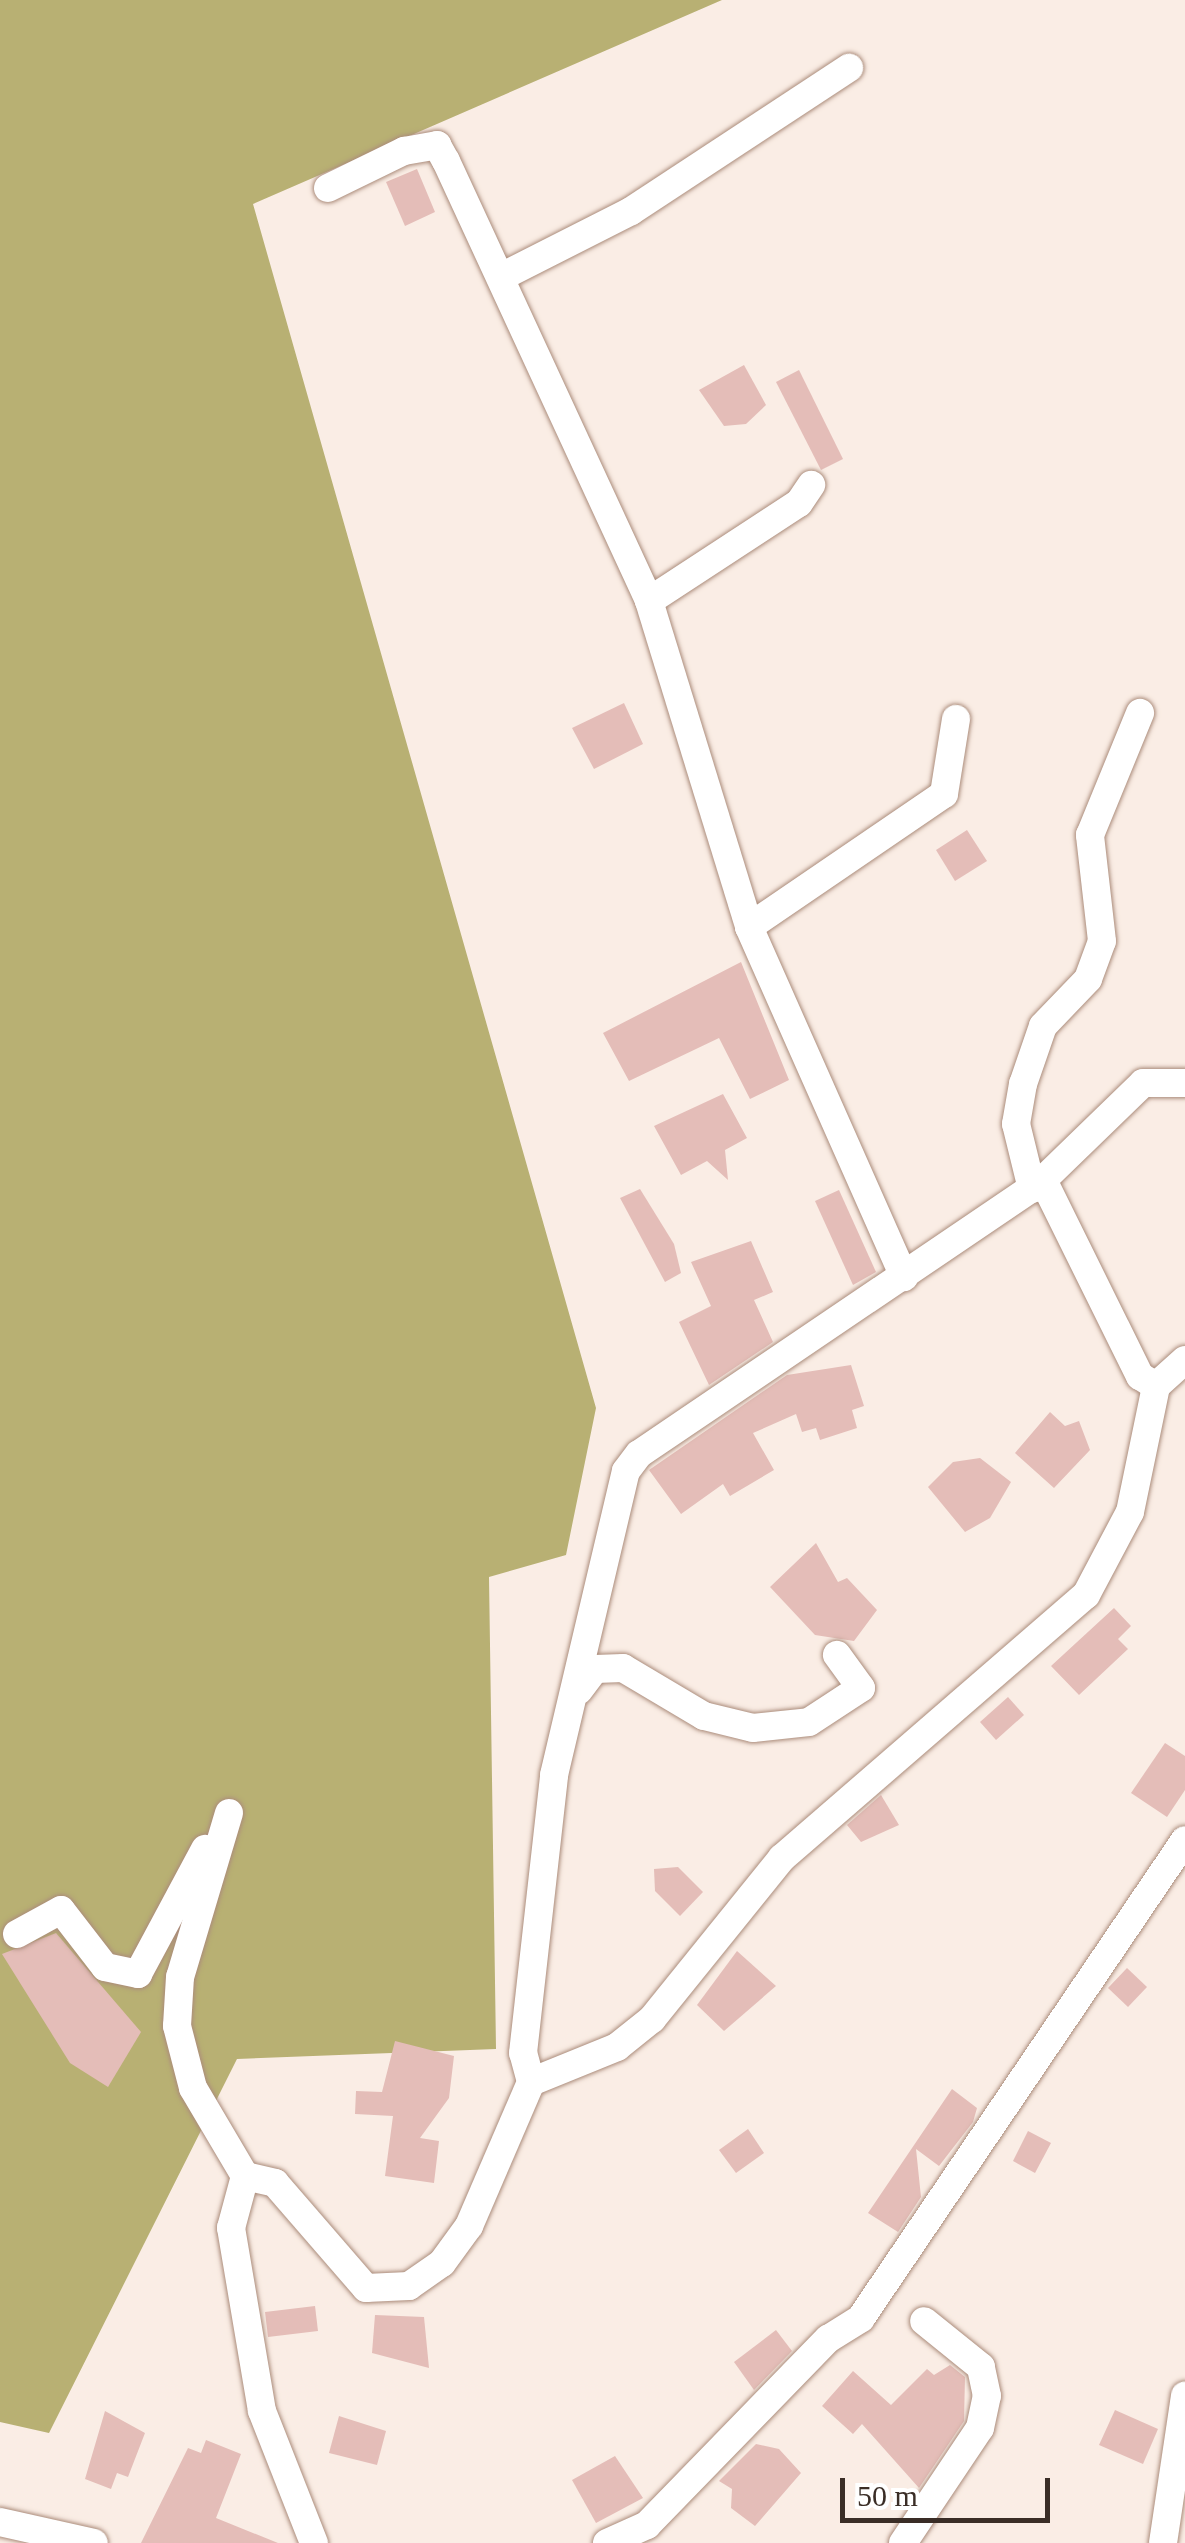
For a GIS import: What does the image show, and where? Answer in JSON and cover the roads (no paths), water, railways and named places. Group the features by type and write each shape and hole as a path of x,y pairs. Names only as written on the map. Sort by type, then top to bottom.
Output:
{"street":[{"path":"502,277 630,211 849,68"},
{"path":"328,188 437,145 502,277 649,601 749,927 904,1277"},
{"path":"649,601 798,503 811,484"},
{"path":"1140,713 1090,836 1102,941 1088,980 1043,1026 1022,1084 1016,1124 1037,1184 1111,1327 1156,1386"},
{"path":"749,927 944,794 956,719"},
{"path":"245,2176 275,2183 352,2281 378,2291 409,2286 464,2235 531,2082 523,2053 554,1775 579,1690 626,1471 1037,1184 1143,1083 1185,1084"},
{"path":"531,2082 617,2047 652,2018 792,1849 1086,1595 1130,1512 1156,1386 1185,1360"},
{"path":"579,1690 595,1670 623,1668 704,1716 753,1728 810,1722 861,1688 836,1655"},
{"path":"17,1934 62,1910 104,1967 138,1974 225,1818 180,1977 177,2026 193,2088 245,2176 232,2228 262,2412 314,2543"},
{"path":"607,2543 647,2525 828,2339 861,2318 1185,1840"},
{"path":"903,2543 980,2428 987,2396 981,2368 924,2320"},
{"path":"1163,2543 1185,2396"},
{"path":"0,2522 94,2543"}]}
